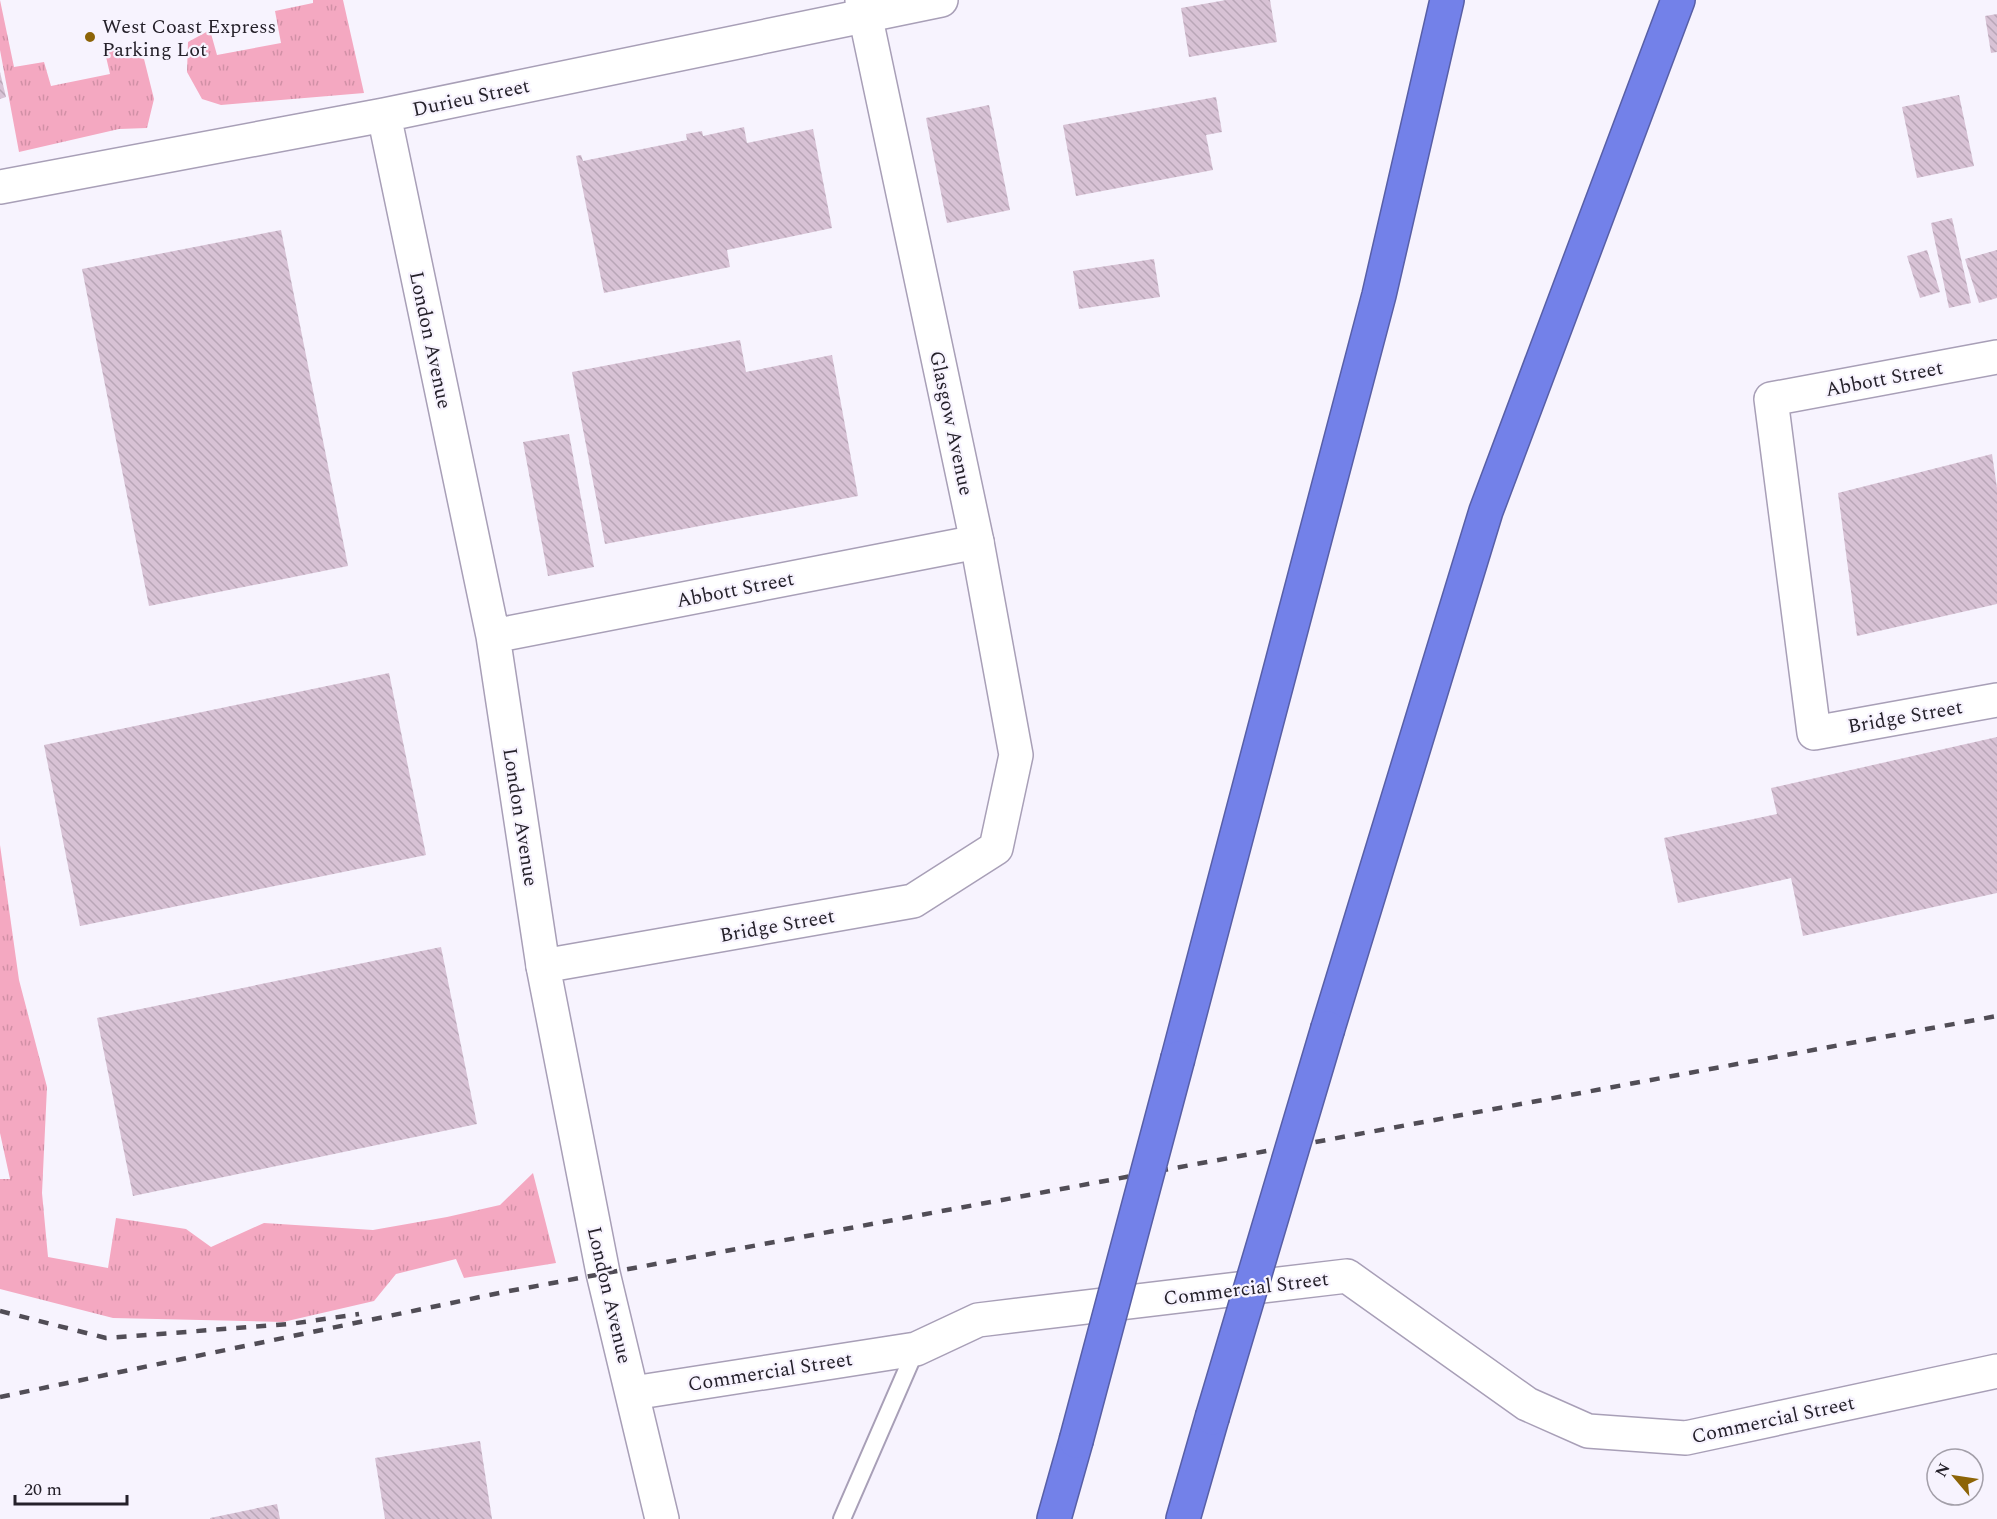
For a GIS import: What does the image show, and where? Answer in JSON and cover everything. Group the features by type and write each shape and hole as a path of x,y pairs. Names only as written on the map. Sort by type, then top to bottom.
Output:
{"highway":[{"path":"1054,1519 1379,295 1447,0"},
{"path":"1183,1519 1328,1028 1486,511 1678,0"}],"street":[{"name":"Durieu Street","path":"0,188 384,115 864,7 941,0"},
{"name":"Glasgow Avenue","path":"864,7 977,542 1016,755 996,848"},
{"name":"London Avenue","path":"384,115 494,636 543,966 603,1273 662,1519"},
{"name":"Abbott Street","path":"1814,733 1771,399 1997,357"},
{"name":"Abbott Street","path":"494,636 977,542"},
{"name":"Bridge Street","path":"1814,733 1997,700"},
{"name":"Bridge Street","path":"543,966 913,901 996,848"},
{"name":"Commercial Street","path":"633,1393 916,1349 978,1320 1347,1276 1527,1404 1588,1431 1686,1438 1997,1371"}],"lane":[{"path":"842,1519 916,1349"}],"green space":[{"path":"0,0 14,67 44,62 51,86 110,74 104,48 144,59 154,99 147,128 119,129 19,152 0,50"},
{"path":"313,0 343,0 364,93 221,105 202,99 187,72 188,42 210,30 217,55 281,43 275,11 313,3"},
{"path":"0,845 19,980 47,1087 42,1193 48,1257 108,1268 116,1218 186,1229 211,1247 264,1223 373,1230 500,1205 533,1173 556,1263 464,1278 456,1259 396,1274 374,1301 283,1322 113,1318 0,1289 0,1179 10,1179 0,1133"}],"building":[{"path":"1226,0 1270,0 1277,42 1189,57 1181,8"},
{"path":"1997,14 1997,52 1991,53 1985,16"},
{"path":"0,72 6,97 0,99"},
{"path":"1959,95 1974,166 1917,178 1902,107"},
{"path":"1216,97 1222,132 1206,135 1213,170 1076,196 1063,125"},
{"path":"989,105 1010,210 947,223 926,118"},
{"path":"744,127 747,143 813,129 832,228 727,250 730,267 604,293 576,156 581,155 583,161 687,140 686,134 702,131 703,136"},
{"path":"1952,218 1971,303 1949,308 1931,223"},
{"path":"281,230 348,566 149,606 82,269"},
{"path":"1927,250 1940,292 1920,298 1907,256"},
{"path":"1997,250 1997,298 1979,303 1965,259"},
{"path":"1154,259 1160,297 1079,309 1073,271"},
{"path":"740,340 746,372 832,355 858,496 605,544 572,372"},
{"path":"569,434 594,567 548,576 523,442"},
{"path":"1992,454 1997,488 1997,604 1857,636 1838,493"},
{"path":"389,673 426,855 80,926 44,745"},
{"path":"1997,737 1997,893 1803,936 1791,878 1678,903 1664,838 1777,814 1771,788"},
{"path":"441,947 477,1124 133,1196 97,1018"},
{"path":"480,1441 492,1519 385,1519 375,1458"},
{"path":"277,1504 280,1519 210,1519 210,1518"}],"railway":[{"path":"0,1397 504,1292 1997,1016"},
{"path":"0,1311 106,1338 290,1324 359,1314"}],"place":[{"name":"West Coast Express Parking Lot","path":"90,37"}]}
